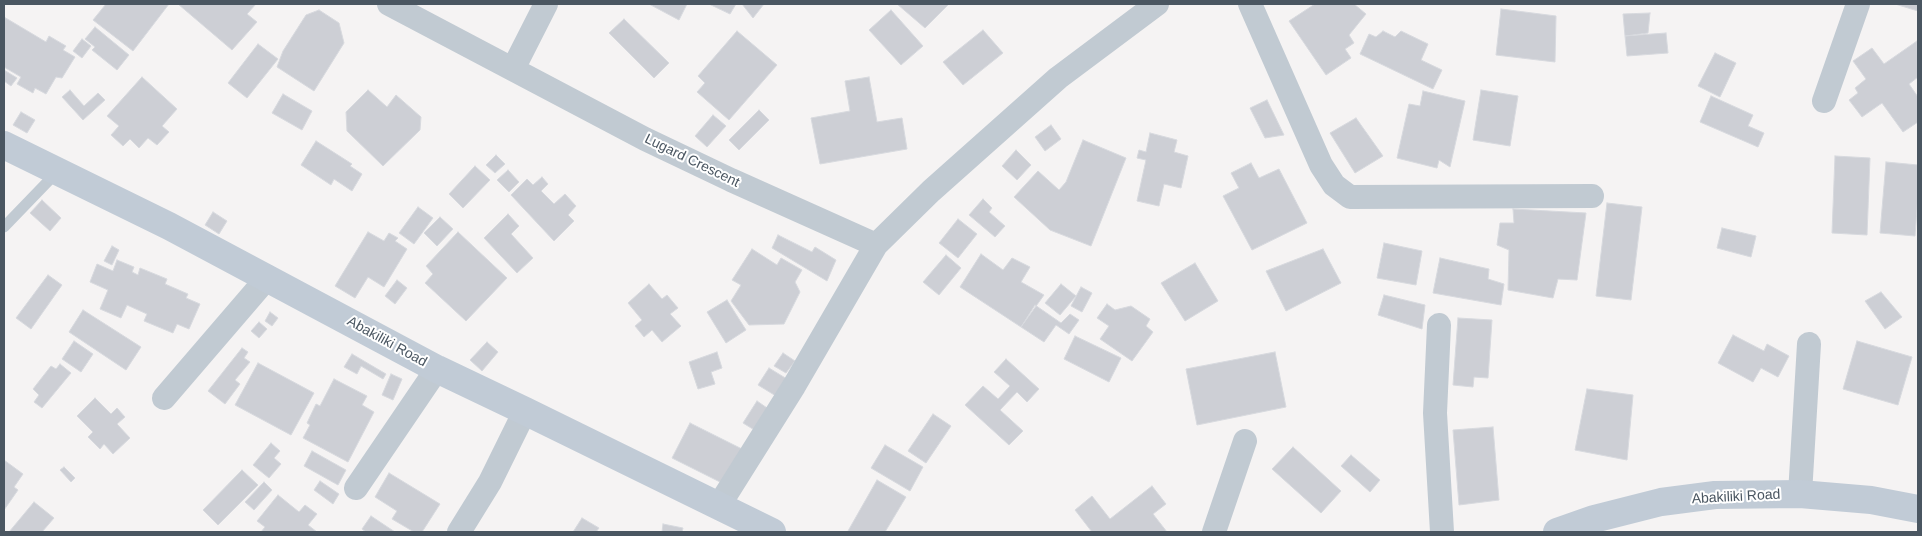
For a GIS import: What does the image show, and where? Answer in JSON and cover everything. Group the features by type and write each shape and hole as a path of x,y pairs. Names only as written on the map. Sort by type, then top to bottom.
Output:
{"main road":[{"name":"Abakiliki Road","path":"4,145 170,226 437,369 772,532"},
{"name":"Abakiliki Road","path":"1557,532 1594,519 1661,502 1715,495 1800,494 1871,500 1918,509"}],"street":[{"name":"Lugard Crescent","path":"389,4 645,139 731,180 876,244"},
{"path":"513,69 546,4"},
{"path":"718,507 794,386 876,244 931,191 1058,78 1157,4"},
{"path":"1250,4 1321,165 1334,185 1350,197 1592,196"},
{"path":"1824,102 1858,4"},
{"path":"164,398 268,278"},
{"path":"1440,325 1435,413 1442,532"},
{"path":"1800,494 1809,344"},
{"path":"356,488 437,369"},
{"path":"459,532 490,482 525,411"},
{"path":"1214,532 1245,441"}],"lane":[{"path":"4,227 58,171"}],"building":[{"path":"106,4 169,4 133,51 93,20"},
{"path":"178,4 256,4 247,14 257,22 232,50"},
{"path":"649,4 687,4 679,20"},
{"path":"709,4 736,4 730,14"},
{"path":"742,4 764,4 753,18"},
{"path":"897,4 949,4 925,28"},
{"path":"1315,4 1354,4 1366,14 1349,35 1354,43 1345,49 1351,58 1326,75 1289,21"},
{"path":"1895,4 1918,4 1918,11"},
{"path":"1501,9 1556,16 1555,62 1496,55"},
{"path":"319,10 339,23 344,43 314,91 277,67 283,51 306,15"},
{"path":"891,10 923,46 901,65 869,30"},
{"path":"1650,13 1648,33 1625,36 1623,14"},
{"path":"4,17 46,42 49,36 66,46 63,50 75,57 62,78 56,77 46,94 35,88 33,93 17,84 21,77 4,67"},
{"path":"624,19 669,63 654,78 609,33"},
{"path":"95,27 129,55 117,70 92,50 95,47 85,39"},
{"path":"983,30 1003,53 963,85 943,62"},
{"path":"737,31 777,65 729,120 697,92 705,83 698,76"},
{"path":"1383,31 1395,37 1401,31 1428,44 1421,60 1442,70 1433,89 1360,54 1369,34 1376,37"},
{"path":"1666,33 1668,53 1627,56 1625,36"},
{"path":"82,39 91,46 82,58 73,51"},
{"path":"1917,41 1918,77 1909,84 1918,97 1918,122 1903,132 1882,103 1862,117 1849,100 1858,93 1855,88 1866,79 1853,61 1872,48 1884,64"},
{"path":"258,44 278,59 247,98 228,83"},
{"path":"1715,53 1736,63 1720,97 1698,86"},
{"path":"4,70 17,78 11,86 4,81"},
{"path":"142,77 177,109 162,126 169,132 157,145 148,138 139,148 130,139 123,146 111,135 119,126 107,116"},
{"path":"869,77 877,122 902,118 907,149 820,164 811,118 850,111 845,81"},
{"path":"70,90 84,106 98,93 105,100 83,120 62,97"},
{"path":"368,90 387,107 396,95 421,117 420,130 383,166 347,131 346,112"},
{"path":"1481,90 1518,96 1510,146 1473,140"},
{"path":"1423,91 1465,101 1450,167 1439,160 1437,168 1397,158 1409,104 1420,106"},
{"path":"283,94 312,111 302,130 272,113"},
{"path":"1711,96 1753,115 1748,126 1764,133 1758,147 1700,122"},
{"path":"1267,100 1284,135 1265,138 1250,108"},
{"path":"759,110 769,120 739,150 729,140"},
{"path":"21,112 35,120 27,133 13,125"},
{"path":"713,115 726,126 707,147 695,136"},
{"path":"1356,118 1383,156 1355,173 1330,133"},
{"path":"1051,125 1061,139 1045,151 1035,137"},
{"path":"1150,133 1177,140 1174,152 1188,156 1181,188 1164,184 1159,206 1137,201 1146,160 1137,158 1139,150 1146,152"},
{"path":"1083,140 1126,158 1091,246 1050,230 1014,197 1038,171 1059,190 1066,182"},
{"path":"316,141 352,164 350,166 362,174 352,191 334,179 331,185 301,165"},
{"path":"1016,150 1031,165 1017,180 1002,166"},
{"path":"496,155 505,164 495,173 486,165"},
{"path":"1835,156 1870,158 1867,235 1832,233"},
{"path":"1886,162 1918,165 1915,236 1880,233"},
{"path":"1251,163 1259,178 1279,169 1307,223 1252,250 1223,196 1239,188 1231,173"},
{"path":"475,166 490,180 463,208 449,194"},
{"path":"508,170 519,182 509,192 497,180"},
{"path":"542,177 548,184 541,191 554,204 565,194 576,206 568,215 574,221 554,241 511,195 527,179 533,185"},
{"path":"983,199 992,208 989,212 1005,226 995,237 969,215"},
{"path":"42,200 61,218 50,231 30,213"},
{"path":"1607,203 1642,207 1631,300 1596,296"},
{"path":"418,207 433,218 414,244 399,233"},
{"path":"1513,209 1586,213 1577,280 1558,279 1553,298 1508,290 1509,250 1497,245 1500,223 1514,223"},
{"path":"213,212 227,221 219,234 205,225"},
{"path":"508,214 519,226 511,234 533,258 517,273 484,238"},
{"path":"440,217 453,229 437,246 424,233"},
{"path":"958,219 977,234 958,258 939,243"},
{"path":"1722,228 1756,236 1751,257 1717,248"},
{"path":"368,232 384,241 389,233 398,238 395,241 407,249 384,287 368,277 355,298 335,286"},
{"path":"458,232 507,278 466,321 425,283 433,274 426,266"},
{"path":"778,235 812,252 815,247 836,260 827,281 772,248"},
{"path":"1384,243 1422,251 1416,285 1377,278"},
{"path":"112,246 119,250 112,265 104,261"},
{"path":"752,249 777,265 781,258 802,270 795,282 800,292 784,324 749,325 731,301 741,285 732,280"},
{"path":"1323,249 1341,283 1286,311 1266,271"},
{"path":"981,254 1003,270 1012,258 1030,267 1021,282 1044,295 1021,327 960,287"},
{"path":"946,255 961,268 939,295 923,282"},
{"path":"1440,258 1489,269 1488,279 1504,284 1501,305 1433,293"},
{"path":"117,260 134,267 132,272 138,275 140,268 167,279 165,284 188,294 186,298 200,304 189,329 177,324 173,333 144,321 147,314 127,305 121,318 100,309 108,290 90,282 97,264 113,271"},
{"path":"1195,263 1218,301 1185,321 1161,283"},
{"path":"48,275 62,285 31,329 16,318"},
{"path":"397,280 407,288 395,304 385,296"},
{"path":"649,284 662,299 667,295 678,308 670,314 681,326 662,342 652,330 644,337 635,326 642,320 628,303"},
{"path":"1061,284 1076,296 1060,315 1045,303"},
{"path":"1081,287 1092,293 1082,312 1071,306"},
{"path":"1881,292 1902,317 1885,329 1865,301"},
{"path":"1384,295 1425,305 1422,329 1378,315"},
{"path":"727,300 746,330 726,343 707,312"},
{"path":"1107,304 1115,310 1131,306 1150,319 1146,326 1153,332 1132,361 1100,339 1109,326 1097,318"},
{"path":"1035,305 1061,323 1070,314 1079,320 1069,334 1056,325 1044,342 1021,327"},
{"path":"83,310 141,347 126,370 69,332"},
{"path":"270,312 278,318 272,326 265,321"},
{"path":"1458,318 1492,320 1488,378 1474,377 1473,387 1453,385"},
{"path":"259,322 267,329 259,338 251,331"},
{"path":"1733,335 1764,351 1767,344 1789,356 1778,377 1761,368 1753,382 1718,363"},
{"path":"1075,336 1121,358 1109,382 1064,359"},
{"path":"74,341 93,354 81,372 62,359"},
{"path":"1857,341 1912,357 1898,405 1843,389"},
{"path":"487,342 498,352 482,371 470,360"},
{"path":"242,348 248,352 244,358 250,362 235,380 240,384 225,404 208,391"},
{"path":"717,352 722,368 711,372 715,384 698,389 689,362"},
{"path":"1275,352 1286,407 1197,425 1186,369"},
{"path":"783,353 795,361 786,373 774,366"},
{"path":"352,354 386,374 383,379 361,366 357,374 344,367"},
{"path":"1006,359 1039,389 1027,402 1017,392 1000,410 1023,431 1009,445 965,405 983,386 998,399 1010,386 994,372"},
{"path":"258,363 314,393 291,435 235,405"},
{"path":"60,364 71,373 42,408 34,402 39,395 33,389 51,366 56,369"},
{"path":"769,368 787,379 776,396 758,385"},
{"path":"391,374 402,379 393,400 382,395"},
{"path":"334,379 367,396 362,405 374,412 348,462 303,438 310,425 307,423 316,404 320,406"},
{"path":"1587,389 1633,395 1627,460 1575,450"},
{"path":"95,398 111,414 117,408 125,417 117,424 130,438 113,454 104,444 100,449 88,437 93,432 77,416"},
{"path":"757,401 770,410 756,431 743,423"},
{"path":"933,414 951,426 926,463 908,451"},
{"path":"690,423 742,449 724,484 672,458"},
{"path":"1493,427 1499,500 1459,505 1453,430"},
{"path":"271,443 280,451 274,458 281,464 269,478 253,465"},
{"path":"885,445 923,467 910,491 871,468"},
{"path":"1293,447 1341,491 1321,513 1272,469"},
{"path":"312,451 346,470 338,485 304,466"},
{"path":"1351,455 1380,480 1370,492 1341,466"},
{"path":"4,460 23,474 14,487 18,490 4,510"},
{"path":"64,467 75,478 71,482 60,470"},
{"path":"242,470 258,485 218,525 203,510"},
{"path":"389,473 440,504 422,532 414,532 392,519 397,511 375,497"},
{"path":"877,480 906,497 885,532 848,531"},
{"path":"320,481 339,494 333,504 314,490"},
{"path":"264,482 272,490 254,510 245,502"},
{"path":"1152,486 1166,504 1153,514 1167,532 1092,532 1075,510 1092,496 1110,519"},
{"path":"278,495 299,512 305,505 317,514 308,525 317,532 261,532 265,527 257,521"},
{"path":"34,502 54,518 42,532 9,532"},
{"path":"371,516 395,532 366,532 362,529"},
{"path":"582,518 599,528 596,532 573,532"},
{"path":"663,524 683,528 682,532 662,532"}]}
